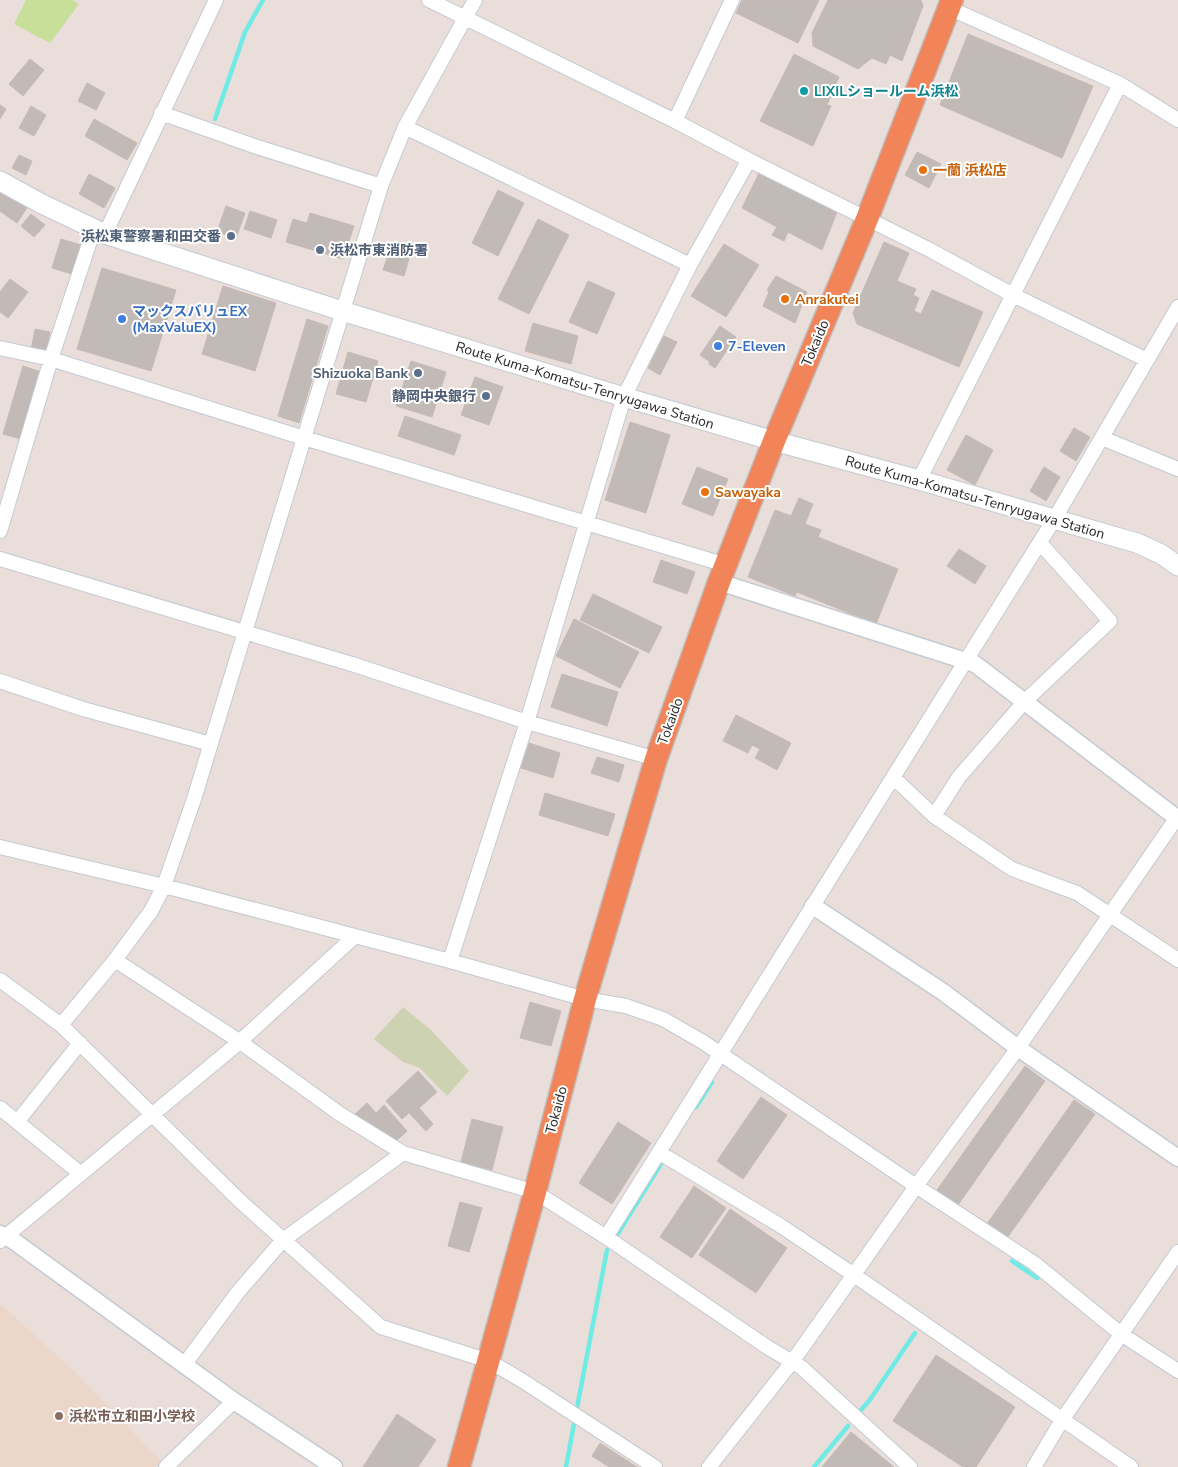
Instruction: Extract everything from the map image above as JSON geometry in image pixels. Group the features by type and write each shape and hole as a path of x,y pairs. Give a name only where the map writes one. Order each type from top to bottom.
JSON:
{"highway":[{"name":"Tokaido","path":"459,1467 535,1192 585,999 656,759 723,573 774,441 866,219 951,4"}],"main road":[{"name":"Route Kuma-Komatsu-Tenryugawa Station","path":"0,181 42,204 100,231 342,311 774,441 1055,518 1137,543 1161,554 1178,566"}],"street":[{"path":"0,532 51,359 100,231 161,113 216,0"},
{"path":"429,0 675,121 930,250 1013,295 1147,360"},
{"path":"61,1025 115,960 151,911 164,886 194,799 381,186 405,126 475,0"},
{"path":"675,121 732,0"},
{"path":"951,4 1120,84 1177,117"},
{"path":"919,480 1120,84"},
{"path":"161,113 254,146 381,186"},
{"path":"405,126 690,266"},
{"path":"450,961 528,722 624,397 690,266 749,160"},
{"path":"606,1237 1055,518 1178,307"},
{"path":"0,348 51,359 587,524 965,660 975,664 1025,701 1178,818 1018,1048 916,1186 792,1362 709,1467"},
{"path":"1102,438 1178,469"},
{"path":"934,816 959,777 1025,701 1110,621 1040,542"},
{"path":"0,559 355,665 528,722 656,759"},
{"path":"0,681 83,709 211,744"},
{"path":"894,778 934,816 1012,869 1076,893 1178,960"},
{"path":"0,847 164,886 450,961 585,999 626,1006 663,1019 703,1042 1034,1263 1121,1334 1178,1371"},
{"path":"813,906 943,992 1018,1048 1178,1158"},
{"path":"2,1237 153,1115 239,1041 354,937"},
{"path":"115,960 239,1041 340,1114 403,1153 535,1192 606,1237 801,1367 910,1467"},
{"path":"0,980 61,1025 240,1201 381,1328 489,1361 523,1381 654,1467"},
{"path":"17,1122 80,1043"},
{"path":"0,1108 81,1174"},
{"path":"184,1365 238,1292 283,1240 403,1153"},
{"path":"660,1153 781,1226 854,1274 1131,1467"},
{"path":"2,1237 12,1239 234,1401 334,1467"},
{"path":"1034,1467 1062,1420 1178,1252"},
{"path":"166,1467 234,1401"}],"shaded area":[{"name":"浜松市立和田小学校","path":"0,1304 74,1371 161,1461 156,1467 0,1467"}],"green space":[{"path":"26,0 72,0 79,4 50,43 14,24"},
{"path":"403,1007 431,1030 469,1071 447,1096 420,1068 403,1062 374,1039"}],"building":[{"path":"742,0 819,0 798,43 736,13"},
{"path":"828,0 921,0 923,6 902,61 890,55 886,64 872,58 858,69 813,46 812,33"},
{"path":"968,34 1093,86 1062,158 940,105"},
{"name":"LIXILショールーム浜松","path":"794,54 839,77 827,105 831,106 813,146 760,121"},
{"path":"30,59 44,70 23,96 9,84"},
{"path":"87,83 105,93 96,110 78,101"},
{"path":"0,105 6,109 0,119"},
{"path":"31,106 46,115 34,136 19,128"},
{"path":"94,119 137,143 127,160 85,136"},
{"name":"一蘭 浜松店","path":"917,152 941,164 929,188 905,175"},
{"path":"19,155 32,161 26,175 12,168"},
{"path":"760,171 837,212 822,250 788,232 784,241 772,235 777,227 742,208"},
{"path":"89,174 115,188 104,208 79,194"},
{"path":"0,190 27,208 17,223 0,211"},
{"path":"498,190 524,203 498,256 472,243"},
{"path":"226,206 245,213 236,238 217,232"},
{"path":"250,211 277,220 271,238 244,229"},
{"path":"310,213 354,226 343,259 286,242 293,219 307,223"},
{"path":"31,214 45,225 34,237 21,226"},
{"path":"538,219 569,235 529,314 498,299"},
{"path":"61,239 81,245 72,274 52,268"},
{"path":"884,242 909,253 897,281 916,289 913,295 919,298 914,311 921,314 932,290 983,312 959,367 857,324 853,313"},
{"path":"724,244 759,265 726,317 691,296"},
{"path":"390,249 410,255 404,276 383,270"},
{"path":"102,268 176,290 151,371 77,349"},
{"name":"Anrakutei","path":"776,276 807,292 795,323 763,306 769,292 767,290"},
{"path":"10,279 28,292 8,318 0,312 0,292"},
{"path":"588,281 615,293 597,334 569,322"},
{"path":"223,286 276,303 255,371 202,354"},
{"path":"307,319 328,326 299,423 278,416"},
{"path":"533,323 578,336 571,364 525,351"},
{"name":"7-Eleven","path":"720,326 736,337 715,368 700,355"},
{"path":"35,329 50,332 46,353 31,350"},
{"path":"664,336 677,342 660,375 648,368"},
{"path":"348,352 378,361 366,402 336,394"},
{"path":"411,361 446,372 432,417 396,406"},
{"path":"23,366 41,372 21,439 3,434"},
{"path":"475,377 503,387 489,425 461,415"},
{"path":"405,416 461,435 454,455 398,436"},
{"path":"630,422 670,435 646,513 605,500"},
{"path":"1074,428 1090,437 1076,461 1060,451"},
{"path":"966,435 993,450 975,485 947,470"},
{"name":"Sawayaka","path":"697,467 728,479 713,516 682,504"},
{"path":"1044,467 1060,477 1046,501 1030,491"},
{"path":"799,498 813,504 805,524 821,530 818,537 898,569 876,624 797,592 795,596 748,577 775,510 791,516"},
{"path":"959,549 986,566 975,584 947,566"},
{"path":"661,560 695,572 687,594 653,582"},
{"path":"593,594 662,627 649,653 580,620"},
{"path":"574,619 639,652 620,688 556,656"},
{"path":"562,674 618,692 607,726 551,707"},
{"path":"736,715 791,743 777,770 755,758 760,749 752,745 748,753 723,741"},
{"path":"529,743 560,753 553,778 521,768"},
{"path":"597,757 624,765 619,782 591,773"},
{"path":"545,793 615,814 608,836 539,815"},
{"path":"530,1002 561,1011 551,1046 520,1038"},
{"path":"1025,1066 1045,1081 958,1205 937,1190"},
{"path":"418,1071 437,1092 419,1108 433,1124 426,1131 409,1113 402,1119 386,1101"},
{"path":"761,1097 787,1115 743,1179 717,1161"},
{"path":"1074,1100 1095,1114 1007,1238 987,1224"},
{"path":"367,1103 376,1113 384,1105 407,1131 394,1143 354,1115"},
{"path":"472,1119 503,1127 492,1170 461,1162"},
{"path":"618,1122 651,1143 612,1204 579,1183"},
{"path":"694,1186 726,1208 692,1258 660,1237"},
{"path":"460,1202 482,1208 469,1252 448,1246"},
{"path":"730,1209 787,1248 756,1293 699,1255"},
{"path":"936,1355 1015,1407 976,1467 963,1467 893,1421"},
{"path":"397,1414 436,1440 418,1467 363,1467"},
{"path":"851,1432 894,1467 822,1467"},
{"path":"600,1443 637,1467 609,1467 592,1456"}],"waterway":[{"path":"215,119 245,32 263,0"},
{"path":"696,1107 712,1082"},
{"path":"617,1235 661,1164"},
{"path":"577,1408 607,1250"},
{"path":"1012,1261 1037,1278"},
{"path":"861,1410 915,1333"},
{"path":"566,1467 574,1424"},
{"path":"814,1467 848,1426"}],"place":[{"name":"LIXILショールーム浜松","path":"804,91"},
{"name":"一蘭 浜松店","path":"923,170"},
{"name":"浜松東警察署和田交番","path":"231,236"},
{"name":"浜松市東消防署","path":"320,250"},
{"name":"Anrakutei","path":"785,299"},
{"name":"マックスバリュEX (MaxValuEX)","path":"122,319"},
{"name":"7-Eleven","path":"718,346"},
{"name":"Shizuoka Bank","path":"418,373"},
{"name":"静岡中央銀行","path":"486,396"},
{"name":"Sawayaka","path":"705,492"},
{"name":"浜松市立和田小学校","path":"59,1416"}]}
